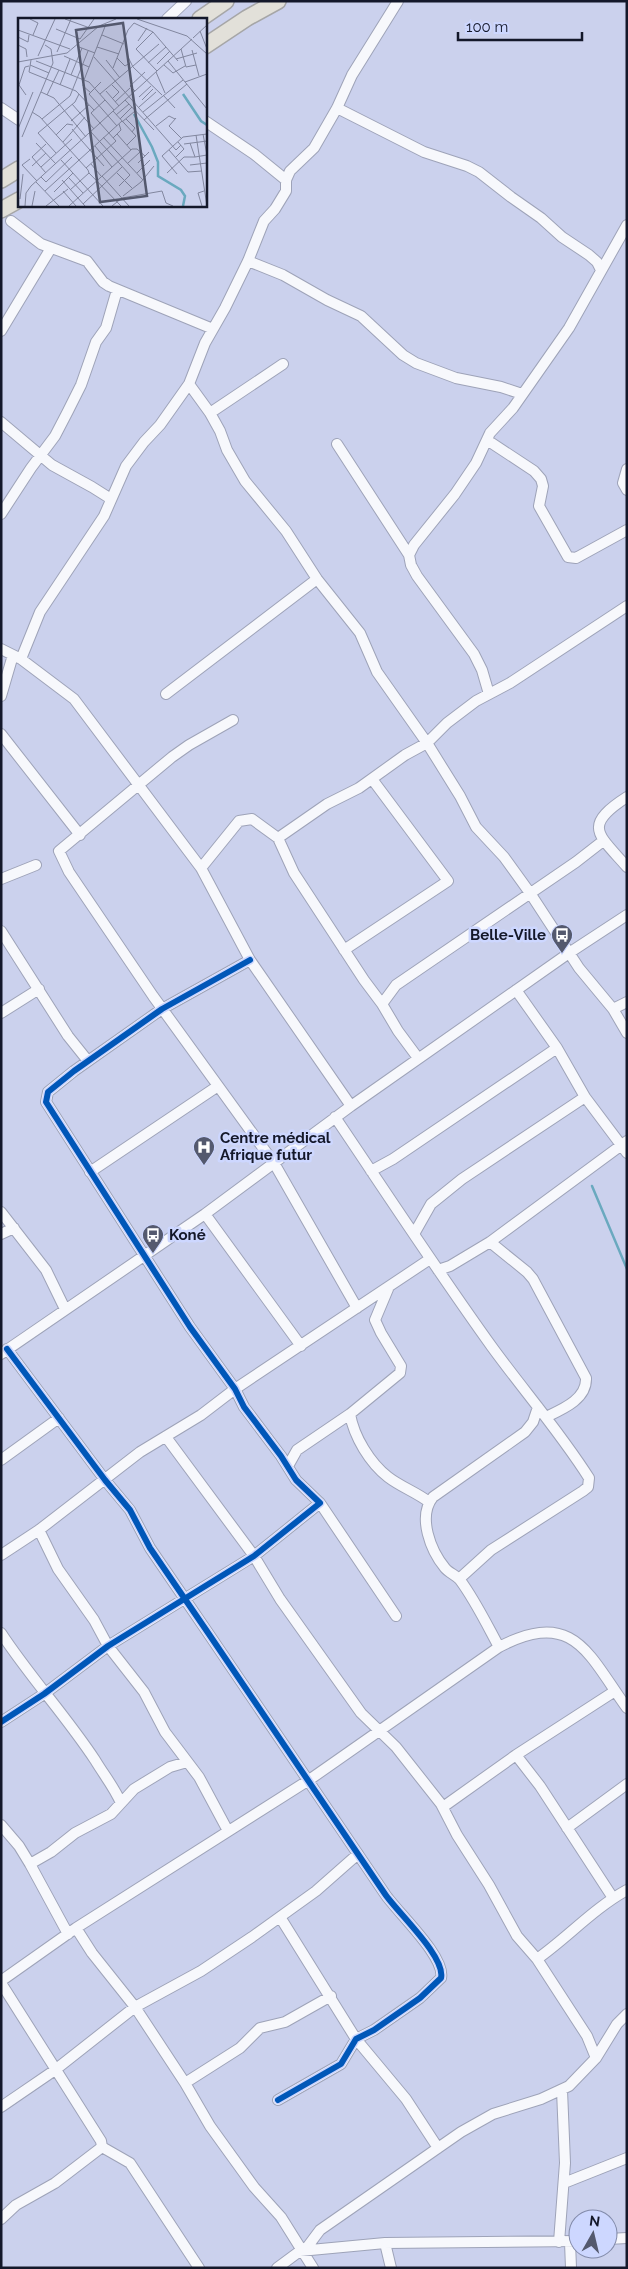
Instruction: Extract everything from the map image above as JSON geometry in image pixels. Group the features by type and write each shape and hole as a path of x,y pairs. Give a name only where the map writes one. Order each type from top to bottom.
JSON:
{"highway":[{"path":"201,18 226,1"},
{"path":"206,45 247,18 278,1"},
{"path":"1,180 18,170"},
{"path":"6,216 18,201"}],"street":[{"path":"167,18 186,1"},
{"path":"1,696 17,657 40,612 104,516 126,466 160,425 188,384 205,343 248,261 264,221 275,209 286,191 286,180 296,163 314,148 337,108 352,75 398,1"},
{"path":"1,108 18,119"},
{"path":"337,108 424,152 467,166 479,172 510,197 541,218 562,237 589,255 597,262 601,270"},
{"path":"206,122 254,154 286,180"},
{"path":"6,216 32,238 51,248 87,261 103,282 117,290 213,329"},
{"path":"409,555 465,480 490,433 513,408 580,312 627,225"},
{"path":"1,332 51,248"},
{"path":"248,261 284,275 327,300 361,316 404,355 416,363 456,378 501,387 522,394"},
{"path":"1,514 54,436 81,385 96,342 106,328 117,290"},
{"path":"210,413 283,364"},
{"path":"188,384 210,413 220,431 227,450 245,481 286,532 317,578 360,633 377,672 428,743 476,827 504,858 530,893 568,953 612,1009 627,1033"},
{"path":"1,422 52,465 111,499"},
{"path":"487,440 534,471 541,479 542,486 539,506 568,557 576,558 627,530"},
{"path":"337,444 409,555 411,565 417,576 474,654 482,670 489,694"},
{"path":"627,469 623,483 627,490"},
{"path":"166,694 317,578"},
{"path":"278,838 327,804 372,779 405,755 428,743 459,713 510,683 627,606"},
{"path":"1,649 17,657 74,699 201,868 250,960 350,1106"},
{"path":"233,720 189,745 59,851 68,872 162,1009 274,1164 357,1308"},
{"path":"1,734 80,835"},
{"path":"344,950 448,881 372,779"},
{"path":"627,797 609,808 602,816 598,825 599,834 603,841 627,867"},
{"path":"201,868 238,821 252,819 278,838 294,873 398,1031 418,1058"},
{"path":"382,1004 396,985 603,841"},
{"path":"1,879 36,866"},
{"path":"278,2100 341,2064 356,2039 374,2030 420,1998 438,1982 442,1973 440,1966 420,1936 388,1898 358,1854 150,1548 130,1510 4,1352 205,1214 418,1058 568,953 627,915"},
{"path":"1,930 68,1036 88,1061"},
{"path":"250,960 162,1009 135,1030 88,1061 48,1092 46,1096 48,1108 190,1327 235,1389 248,1414 288,1466 296,1480 320,1503 396,1616"},
{"path":"1,1013 39,989"},
{"path":"438,1270 450,1266 490,1242 625,1146 585,1097 557,1048 516,990"},
{"path":"612,1009 627,1002"},
{"path":"370,1172 393,1159 557,1048"},
{"path":"90,1172 218,1086"},
{"path":"414,1234 430,1204 462,1179 585,1097"},
{"path":"335,1117 430,1259 589,1478 588,1487 491,1550 459,1579"},
{"path":"1,1212 46,1270 65,1309"},
{"path":"205,1214 300,1346"},
{"path":"1,1234 14,1228"},
{"path":"490,1242 533,1279 586,1378 582,1394 563,1410 546,1417"},
{"path":"1,1555 39,1530 140,1452 208,1411 235,1389 430,1259"},
{"path":"288,1466 297,1450 350,1414 398,1375 401,1370 375,1320 389,1288"},
{"path":"499,1647 459,1579 446,1569 430,1540 426,1516 429,1502 441,1491 524,1432 533,1422 538,1407"},
{"path":"350,1414 355,1433 378,1467 388,1477 429,1502"},
{"path":"1,1460 58,1418"},
{"path":"166,1437 254,1556 280,1599 361,1713 396,1746 443,1807 457,1835 489,1885 517,1936 537,1959 587,2036 596,2058"},
{"path":"1,1722 44,1694 108,1646 254,1556 320,1503"},
{"path":"39,1530 58,1569 94,1620 108,1646 144,1692 164,1732 199,1777 228,1831"},
{"path":"102,2148 102,2141 55,2070 1,1982 72,1931 309,1780 499,1647 516,1638 536,1633 563,1633 585,1648 627,1708"},
{"path":"1,1634 112,1784 121,1802"},
{"path":"443,1807 516,1755 615,1691"},
{"path":"516,1755 540,1786 613,1898"},
{"path":"30,1864 75,1833 104,1820 134,1789 170,1768 187,1762"},
{"path":"567,1828 627,1784"},
{"path":"1,1824 19,1846 72,1931 135,2007 185,2083 210,2126 254,2187 281,2217 313,2268"},
{"path":"1,2107 55,2070 135,2007 201,1971 280,1917 316,1891 358,1854"},
{"path":"537,1959 613,1898 627,1890"},
{"path":"280,1917 331,1996 356,2039 416,2112 438,2148"},
{"path":"185,2083 240,2048 260,2028 285,2022 331,1996"},
{"path":"277,2268 303,2250 320,2230 438,2148 493,2114 541,2099 562,2090 576,2080 596,2058 617,2024 627,2014"},
{"path":"559,2242 564,2183 562,2090"},
{"path":"1,2219 16,2204 55,2184 102,2148"},
{"path":"102,2148 130,2163 199,2268"},
{"path":"564,2183 627,2158"},
{"path":"303,2250 386,2242 568,2242"},
{"path":"386,2242 392,2268"}],"waterway":[{"path":"592,1186 627,1269"}],"cycle path":[{"path":"1,1722 44,1694 108,1646 254,1556 320,1503 296,1480 281,1456 244,1407 235,1389 190,1327 46,1102 48,1092 74,1071 162,1009 250,960"},
{"path":"7,1349 105,1480 130,1510 150,1548 385,1894 429,1947 441,1969 441,1978 420,1998 374,2030 356,2039 341,2064 278,2100"}],"place":[{"name":"Belle-Ville","path":"562,954"},
{"name":"Centre médical Afrique futur","path":"204,1166"},
{"name":"Koné","path":"153,1254"}]}
